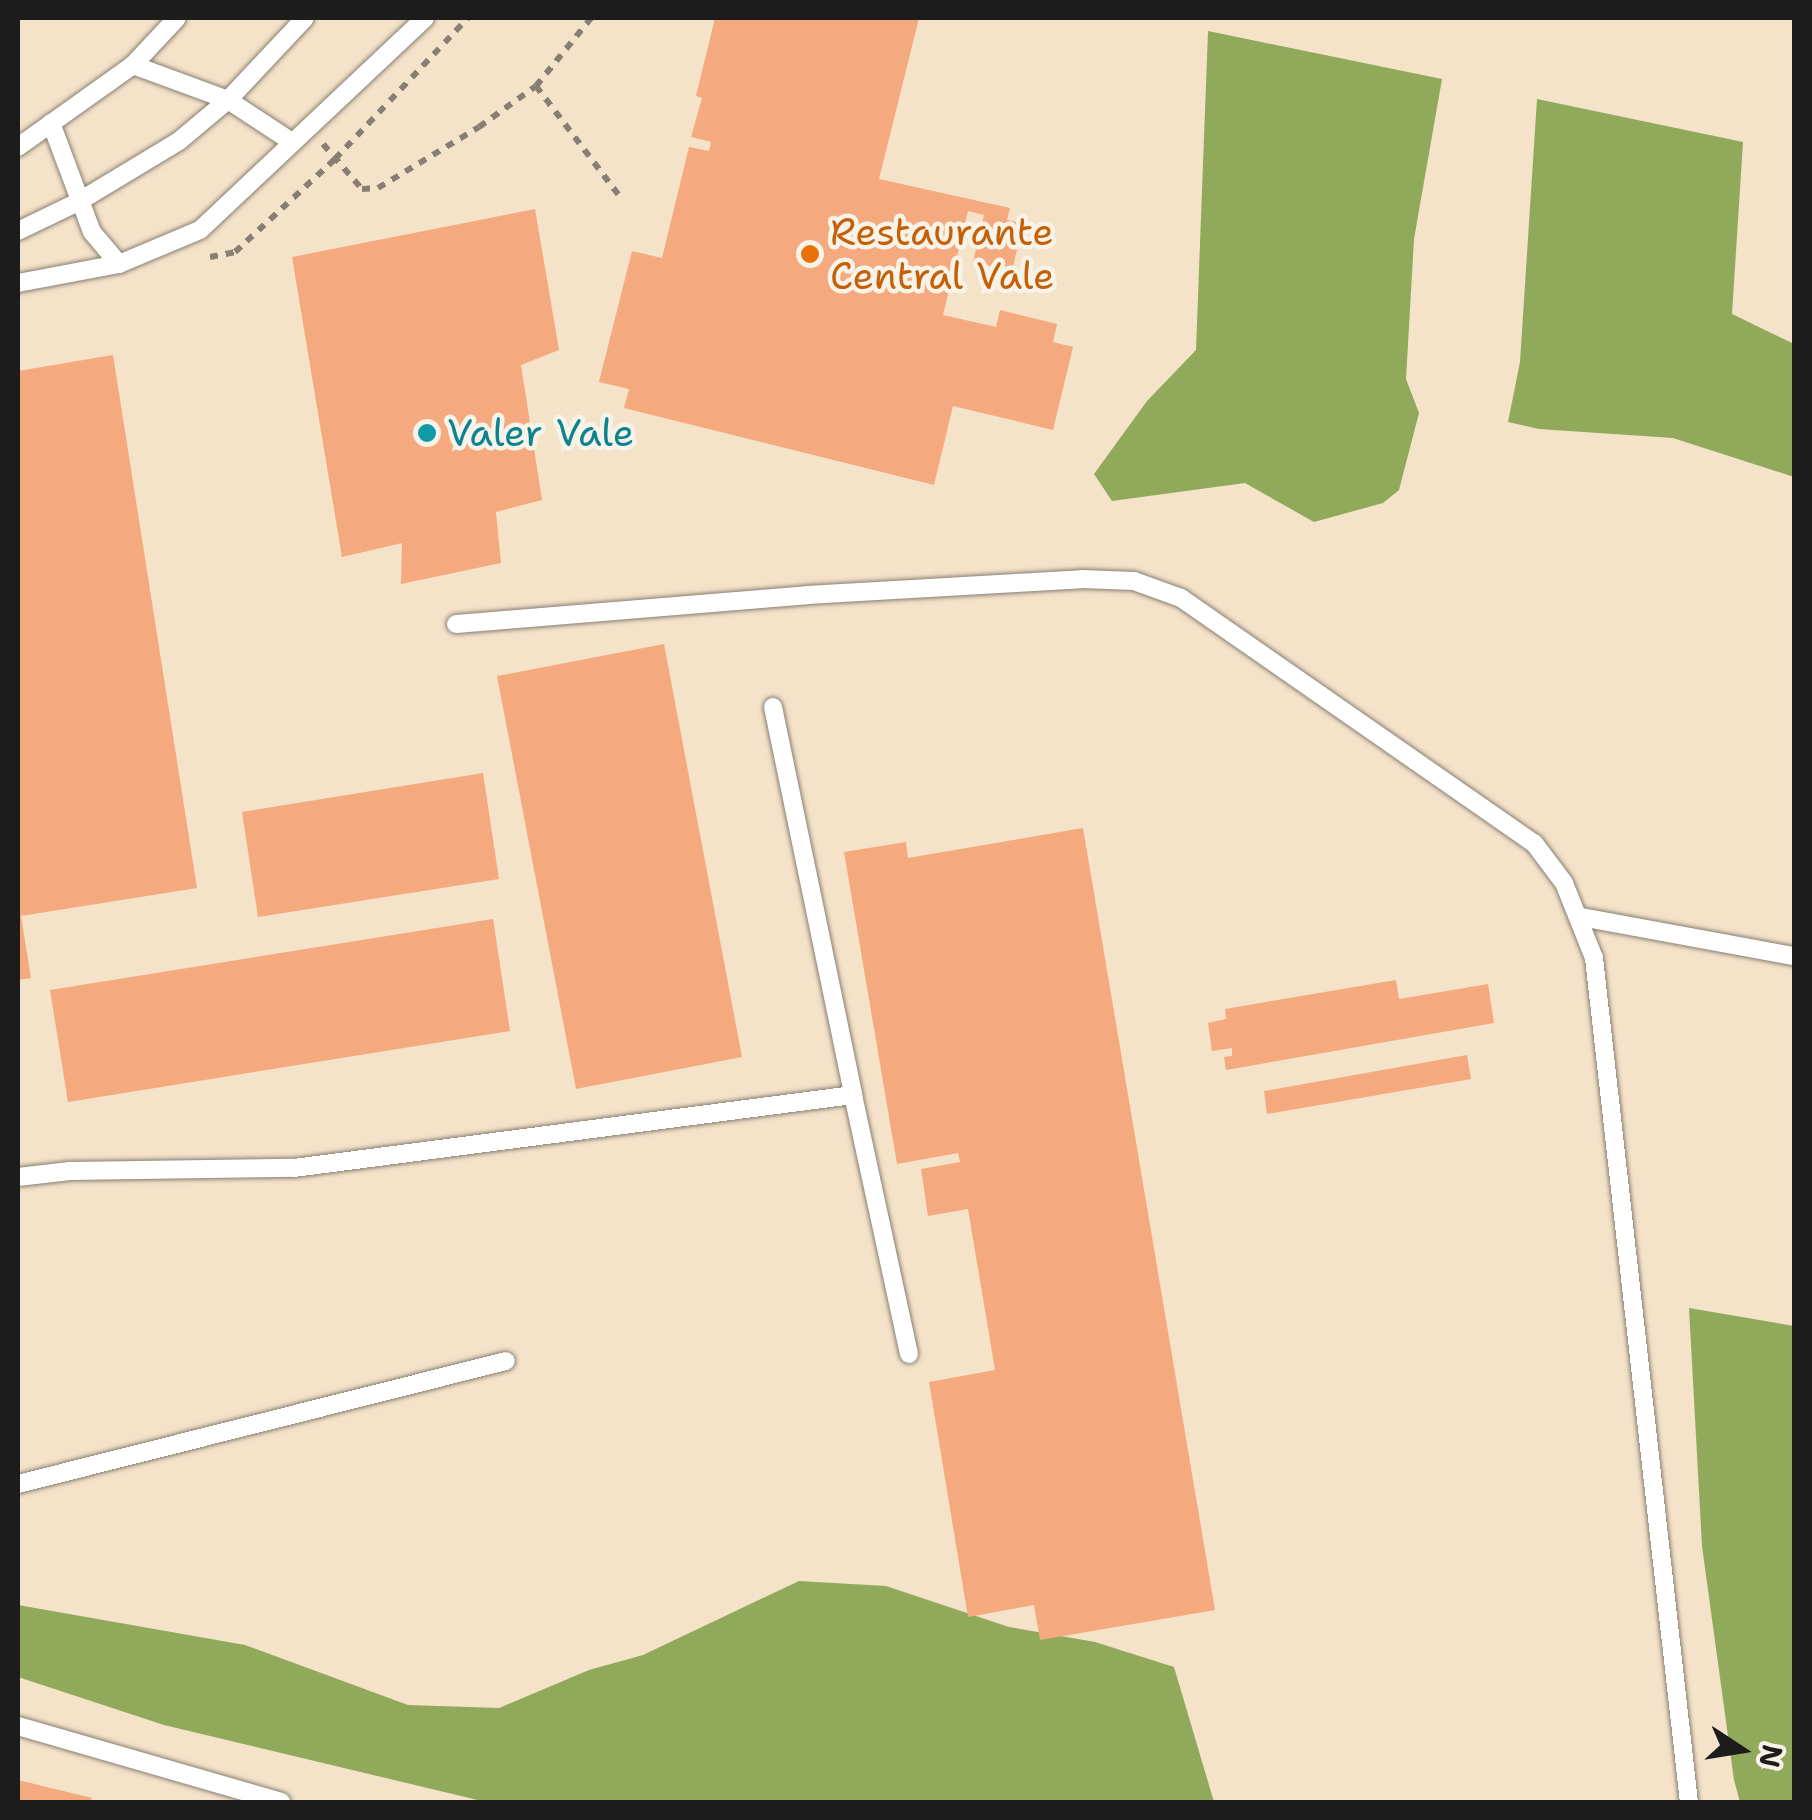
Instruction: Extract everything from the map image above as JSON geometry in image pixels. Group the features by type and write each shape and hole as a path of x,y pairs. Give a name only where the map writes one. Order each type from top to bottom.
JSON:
{"lane":[{"path":"18,146 133,65 177,18"},
{"path":"18,231 78,202 179,141 228,100 305,18"},
{"path":"18,282 119,264 200,230 306,126 426,18"},
{"path":"133,65 228,100 292,142"},
{"path":"52,123 92,232 119,264"},
{"path":"456,624 806,594 1082,579 1134,582 1181,598 1534,843 1564,883 1581,916 1594,958 1689,1802"},
{"path":"773,707 909,1354"},
{"path":"1581,916 1794,956"},
{"path":"18,1177 70,1171 294,1168 853,1096"},
{"path":"18,1484 506,1362"},
{"path":"18,1726 281,1802"}],"path":[{"path":"306,126 362,190 378,188 480,127 536,86 591,18"},
{"path":"536,86 618,194"}],"green space":[{"path":"1208,31 1442,79 1414,239 1406,379 1419,413 1399,490 1383,503 1314,522 1245,483 1112,501 1094,474 1147,401 1196,350"},
{"path":"1537,99 1743,142 1732,314 1794,344 1794,477 1673,438 1539,429 1508,422 1520,362"},
{"path":"1689,1308 1794,1326 1794,1802 1740,1802 1734,1780 1702,1546"},
{"path":"799,1581 886,1586 1009,1627 1095,1642 1174,1667 1214,1802 486,1802 164,1725 18,1677 18,1605 245,1645 408,1705 499,1708 589,1670 643,1655"}],"building":[{"name":"Restaurante Central Vale","path":"715,18 919,18 879,179 1010,208 1007,220 1023,224 1012,271 973,262 984,215 968,211 943,315 996,327 1000,310 1057,324 1053,342 1073,347 1053,430 953,406 934,485 624,408 629,389 599,382 632,251 662,258 689,147 709,151 711,142 691,137 702,98 696,96"},
{"name":"Valer Vale","path":"535,209 559,350 521,365 542,500 496,512 501,563 401,584 402,543 342,557 292,257"},
{"path":"113,355 197,888 21,916 31,978 18,980 18,371"},
{"path":"664,644 742,1057 576,1089 497,676"},
{"path":"483,773 499,879 258,917 242,812"},
{"path":"1083,828 1215,1610 1040,1640 1034,1605 968,1617 929,1382 995,1370 968,1209 928,1216 921,1169 960,1162 958,1153 897,1164 844,852 906,842 908,858"},
{"path":"493,919 510,1031 68,1102 50,990"},
{"path":"1396,980 1399,999 1488,984 1494,1023 1226,1070 1224,1057 1232,1056 1232,1048 1212,1051 1208,1023 1226,1019 1225,1009"},
{"path":"1467,1055 1471,1079 1267,1114 1264,1091"},
{"path":"18,1780 92,1798 91,1802 18,1802"}],"place":[{"name":"Restaurante Central Vale","path":"810,254"},
{"name":"Valer Vale","path":"427,433"}]}
